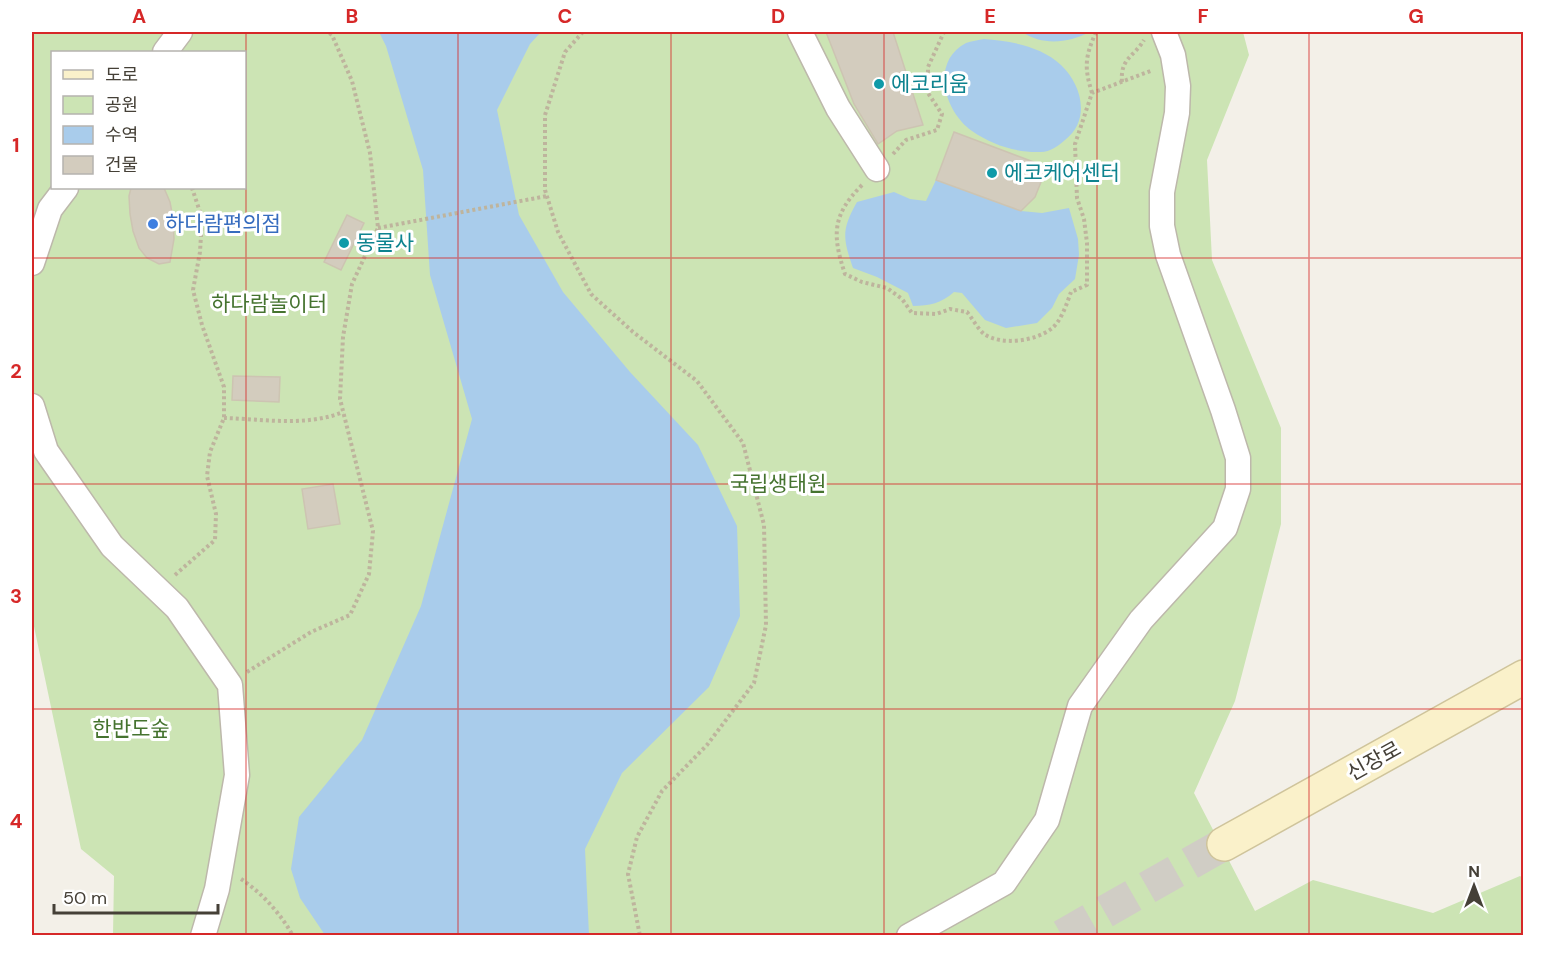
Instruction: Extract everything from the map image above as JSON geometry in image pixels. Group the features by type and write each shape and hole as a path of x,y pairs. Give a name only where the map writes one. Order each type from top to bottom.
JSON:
{"street":[{"path":"166,51 180,32"},
{"path":"800,32 838,108 877,170"},
{"path":"909,936 1004,883 1047,820 1080,706 1141,620 1225,528 1238,489 1238,458 1168,255 1162,226 1162,192 1177,113 1178,87 1174,62 1164,32"},
{"path":"32,263 50,208 65,189"},
{"path":"32,406 46,450 112,546 177,608 230,685 237,776 217,889 203,936"},
{"name":"신장로","path":"1224,844 1524,677"}],"path":[{"path":"230,685 263,660 311,632 350,615 369,574 373,531 340,399 342,337 352,284 378,228 370,153 352,81 332,35 328,32"},
{"path":"583,32 565,52 545,115 545,190 558,232 591,294 633,332 697,381 743,442 764,525 766,625 754,683 707,745 662,791 637,837 628,874 640,936"},
{"path":"944,32 928,67 928,93 942,114 937,130 906,140 844,204 837,226 837,249 845,274 862,282 887,288 902,299 912,313 936,314 950,309 967,312 984,334 1004,341 1027,339 1052,328 1066,306 1071,292 1088,285 1088,243 1084,219 1077,198 1074,144 1092,93 1085,70 1089,47 1096,32"},
{"path":"1122,82 1121,70 1127,58 1144,42 1144,32"},
{"path":"1092,93 1174,62"},
{"path":"158,590 214,540 216,514 207,476 210,452 224,418 224,387 202,325 193,290 200,252 202,218 192,189"},
{"path":"378,228 547,196"},
{"path":"224,418 305,421 331,417 343,412"},
{"path":"221,865 251,886 283,918 293,936"}],"green space":[{"name":"국립생태원","path":"32,32 1243,32 1249,55 1207,160 1212,260 1281,428 1281,524 1235,701 1194,793 1255,911 1313,880 1433,913 1520,876 1523,878 1523,935 113,935 114,876 81,849 32,617"}],"water":[{"path":"379,32 541,32 530,44 497,110 519,215 563,292 630,372 698,445 737,526 740,616 709,687 622,773 585,849 589,935 325,935 300,898 291,869 299,817 362,740 421,606 472,419 430,275 423,170 386,46"},
{"path":"1022,32 1090,32 1064,41 1047,41"},
{"path":"984,39 1015,43 1035,49 1053,59 1068,73 1078,92 1081,113 1073,132 1057,146 1041,152 1005,147 972,131 954,111 945,87 948,62 955,51 966,43"},
{"name":"에코케어센터","path":"936,180 1021,211 1042,213 1069,208 1078,239 1079,255 1075,279 1059,294 1052,308 1037,323 1006,328 985,320 962,293 954,292 935,303 913,306 908,293 853,268 845,235 848,220 857,202 894,192 910,199 926,201"}],"building":[{"name":"에코리움","path":"826,32 893,32 923,125 897,131 878,144 854,104"},
{"name":"에코케어센터","path":"954,132 1047,167 1035,197 1021,211 936,180"},
{"name":"하다람편의점","path":"131,189 164,189 173,218 174,239 170,262 159,264 147,258 139,248 133,231 129,196"},
{"name":"동물사","path":"347,215 364,223 341,270 324,262"},
{"path":"233,376 280,377 279,402 232,400"},
{"path":"333,484 340,524 308,529 302,489"}],"tunnel":[{"path":"1062,936 1224,844"}],"place":[{"name":"에코리움","path":"879,84"},
{"name":"에코케어센터","path":"992,173"},
{"name":"하다람편의점","path":"153,224"},
{"name":"동물사","path":"344,243"}],"park label":[{"name":"하다람놀이터","path":"269,304"},
{"name":"한반도숲","path":"131,729"}]}
